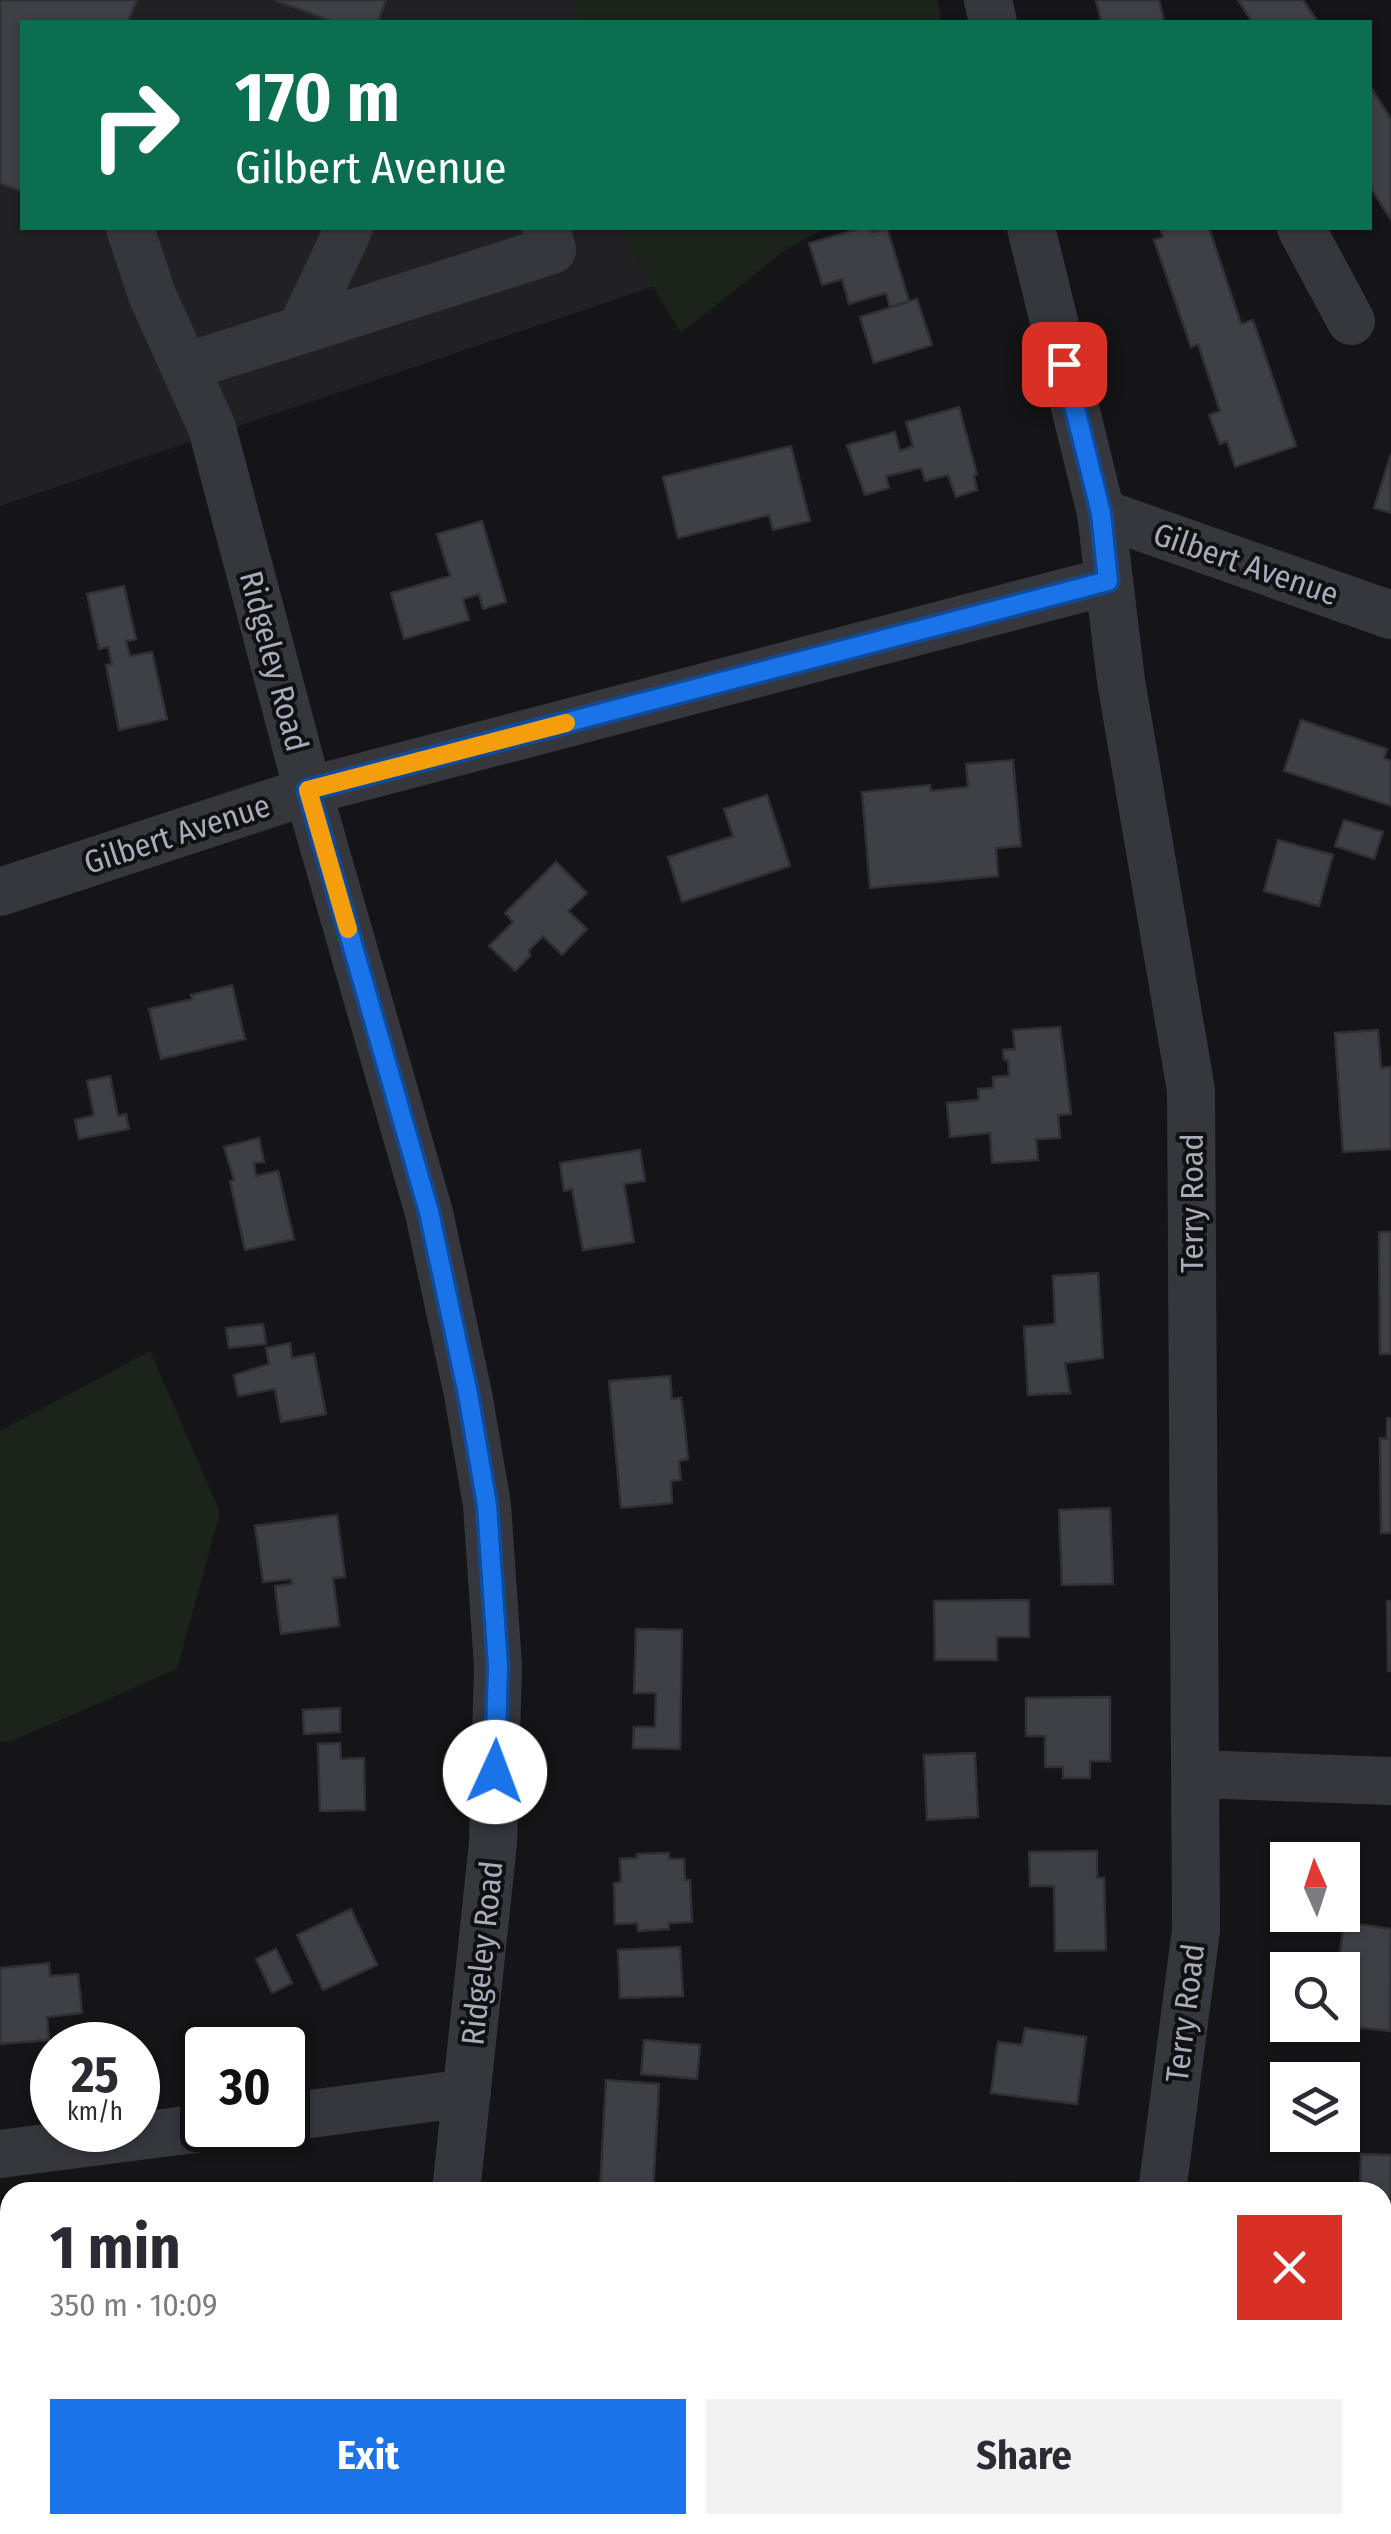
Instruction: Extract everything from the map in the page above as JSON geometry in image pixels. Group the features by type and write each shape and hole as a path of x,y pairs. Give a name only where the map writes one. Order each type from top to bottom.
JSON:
{"street":[{"name":"Ridgeley Road","path":"131,230 152,295 212,428 308,790 429,1212 487,1505 498,1666 493,1843 457,2182"},
{"path":"301,330 348,230"},
{"path":"185,367 552,250 547,230"},
{"name":"Terry Road","path":"1031,230 1101,513 1121,681 1191,1090 1196,1930 1163,2182"},
{"path":"1301,230 1350,321"},
{"name":"Gilbert Avenue","path":"1101,513 1391,615"},
{"name":"Gilbert Avenue","path":"0,892 308,790 1108,581"},
{"path":"1197,1774 1391,1781"},
{"path":"310,2113 468,2093"},
{"path":"0,2154 180,2131"}],"shaded area":[{"path":"0,0 622,0 627,20 20,20 20,230 666,230 676,279 0,506"},
{"path":"574,0 938,0 941,20 578,20"},
{"path":"622,230 821,230 784,251 681,333 624,239"},
{"path":"150,1351 220,1512 177,1669 10,1742 0,1742 0,1431"}],"building":[{"path":"0,0 137,0 129,20 20,20 20,191 0,183"},
{"path":"274,0 386,0 379,20 328,20"},
{"path":"1096,0 1159,0 1164,20 1101,20"},
{"path":"1238,0 1303,0 1317,20 1251,20"},
{"path":"1372,89 1391,119 1391,220 1372,190"},
{"path":"855,230 888,230 909,301 890,307 886,293 849,304 842,279 822,285 809,243"},
{"path":"1161,230 1210,230 1241,324 1253,320 1296,446 1235,467 1227,441 1220,444 1209,415 1220,411 1198,344 1191,347 1154,240 1163,237"},
{"path":"917,299 932,345 874,363 860,317"},
{"path":"959,407 977,474 977,490 956,497 948,475 925,481 921,468 886,476 889,488 865,495 847,445 895,432 900,451 913,446 906,422"},
{"path":"791,446 810,521 773,530 769,515 678,538 663,477"},
{"path":"1391,454 1391,513 1374,508"},
{"path":"482,521 506,602 483,609 479,594 463,599 469,620 404,639 391,593 450,576 437,534"},
{"path":"124,586 136,639 126,641 130,656 152,652 167,719 119,730 106,665 112,664 108,647 99,649 87,594"},
{"path":"1301,720 1387,749 1384,758 1391,761 1391,806 1284,771"},
{"path":"1013,760 1021,846 996,848 998,876 870,888 862,792 930,785 931,791 968,787 966,764"},
{"path":"767,795 790,866 682,902 668,857 733,836 724,809"},
{"path":"1344,820 1383,832 1374,859 1335,846"},
{"path":"1278,840 1333,855 1319,906 1264,891"},
{"path":"556,862 587,893 568,911 587,929 562,955 543,936 515,971 489,946 513,922 505,913"},
{"path":"232,985 245,1039 161,1059 149,1009"},
{"path":"1060,1027 1071,1114 1058,1115 1060,1138 1036,1139 1038,1160 992,1163 990,1133 950,1137 947,1103 979,1100 978,1089 993,1088 993,1077 1009,1076 1003,1050 1015,1049 1013,1030"},
{"path":"1378,1030 1381,1068 1391,1067 1391,1149 1343,1152 1335,1033"},
{"path":"110,1076 118,1116 126,1114 129,1129 79,1139 75,1120 94,1115 87,1081"},
{"path":"259,1138 264,1162 254,1163 256,1176 278,1171 294,1239 245,1250 230,1181 234,1180 224,1147"},
{"path":"640,1150 645,1181 624,1184 634,1242 583,1250 572,1189 564,1191 560,1163"},
{"path":"1379,1232 1391,1232 1391,1354 1380,1354"},
{"path":"1098,1273 1103,1358 1065,1363 1070,1393 1028,1395 1024,1327 1055,1324 1053,1276"},
{"path":"263,1324 266,1344 229,1348 226,1328"},
{"path":"290,1343 292,1358 314,1354 326,1414 281,1422 275,1389 238,1396 234,1375 269,1364 266,1348"},
{"path":"670,1376 672,1399 681,1398 685,1428 688,1459 679,1461 681,1480 671,1481 672,1503 621,1508 609,1381"},
{"path":"1387,1418 1391,1418 1391,1533 1381,1533 1380,1438 1387,1439"},
{"path":"1110,1508 1113,1584 1062,1585 1059,1510"},
{"path":"337,1515 345,1577 333,1578 339,1626 281,1634 275,1586 292,1584 291,1579 263,1582 255,1526"},
{"path":"1029,1600 1029,1637 997,1637 997,1660 935,1660 934,1601"},
{"path":"1387,1601 1391,1601 1391,1671 1388,1671"},
{"path":"636,1629 682,1630 680,1749 633,1748 634,1727 655,1727 656,1693 634,1693"},
{"path":"1110,1697 1110,1761 1090,1761 1090,1778 1063,1778 1063,1767 1045,1767 1045,1736 1026,1736 1026,1698"},
{"path":"340,1708 340,1732 304,1734 303,1710"},
{"path":"340,1743 341,1759 364,1758 365,1810 320,1811 318,1744"},
{"path":"975,1753 978,1817 927,1820 924,1755"},
{"path":"1097,1851 1097,1878 1104,1878 1106,1950 1055,1951 1054,1886 1030,1886 1029,1852"},
{"path":"669,1853 669,1859 684,1859 685,1880 690,1880 692,1922 669,1923 669,1929 638,1931 637,1923 615,1924 614,1883 621,1882 620,1859"},
{"path":"351,1909 377,1965 323,1990 297,1935"},
{"path":"1360,1924 1391,1929 1390,2031 1360,2027 1360,1952 1340,1952 1343,1932 1360,1932"},
{"path":"680,1947 683,1996 620,1998 618,1950"},
{"path":"276,1949 292,1983 272,1993 256,1959"},
{"path":"49,1963 50,1976 78,1974 82,2013 30,2022 30,2042 0,2044 0,1968"},
{"path":"1025,2028 1086,2037 1077,2104 991,2093 998,2042 1022,2045"},
{"path":"644,2040 700,2045 697,2079 641,2074"},
{"path":"606,2080 659,2084 654,2182 600,2182"},
{"path":"1361,2154 1391,2155 1391,2182 1360,2182"}],"slow traffic":[{"path":"348,929 308,790 566,723"}],"route":[{"path":"495,1772 498,1666 487,1505 468,1394 429,1212 308,790 1108,581 1101,513 1064,364"}]}
